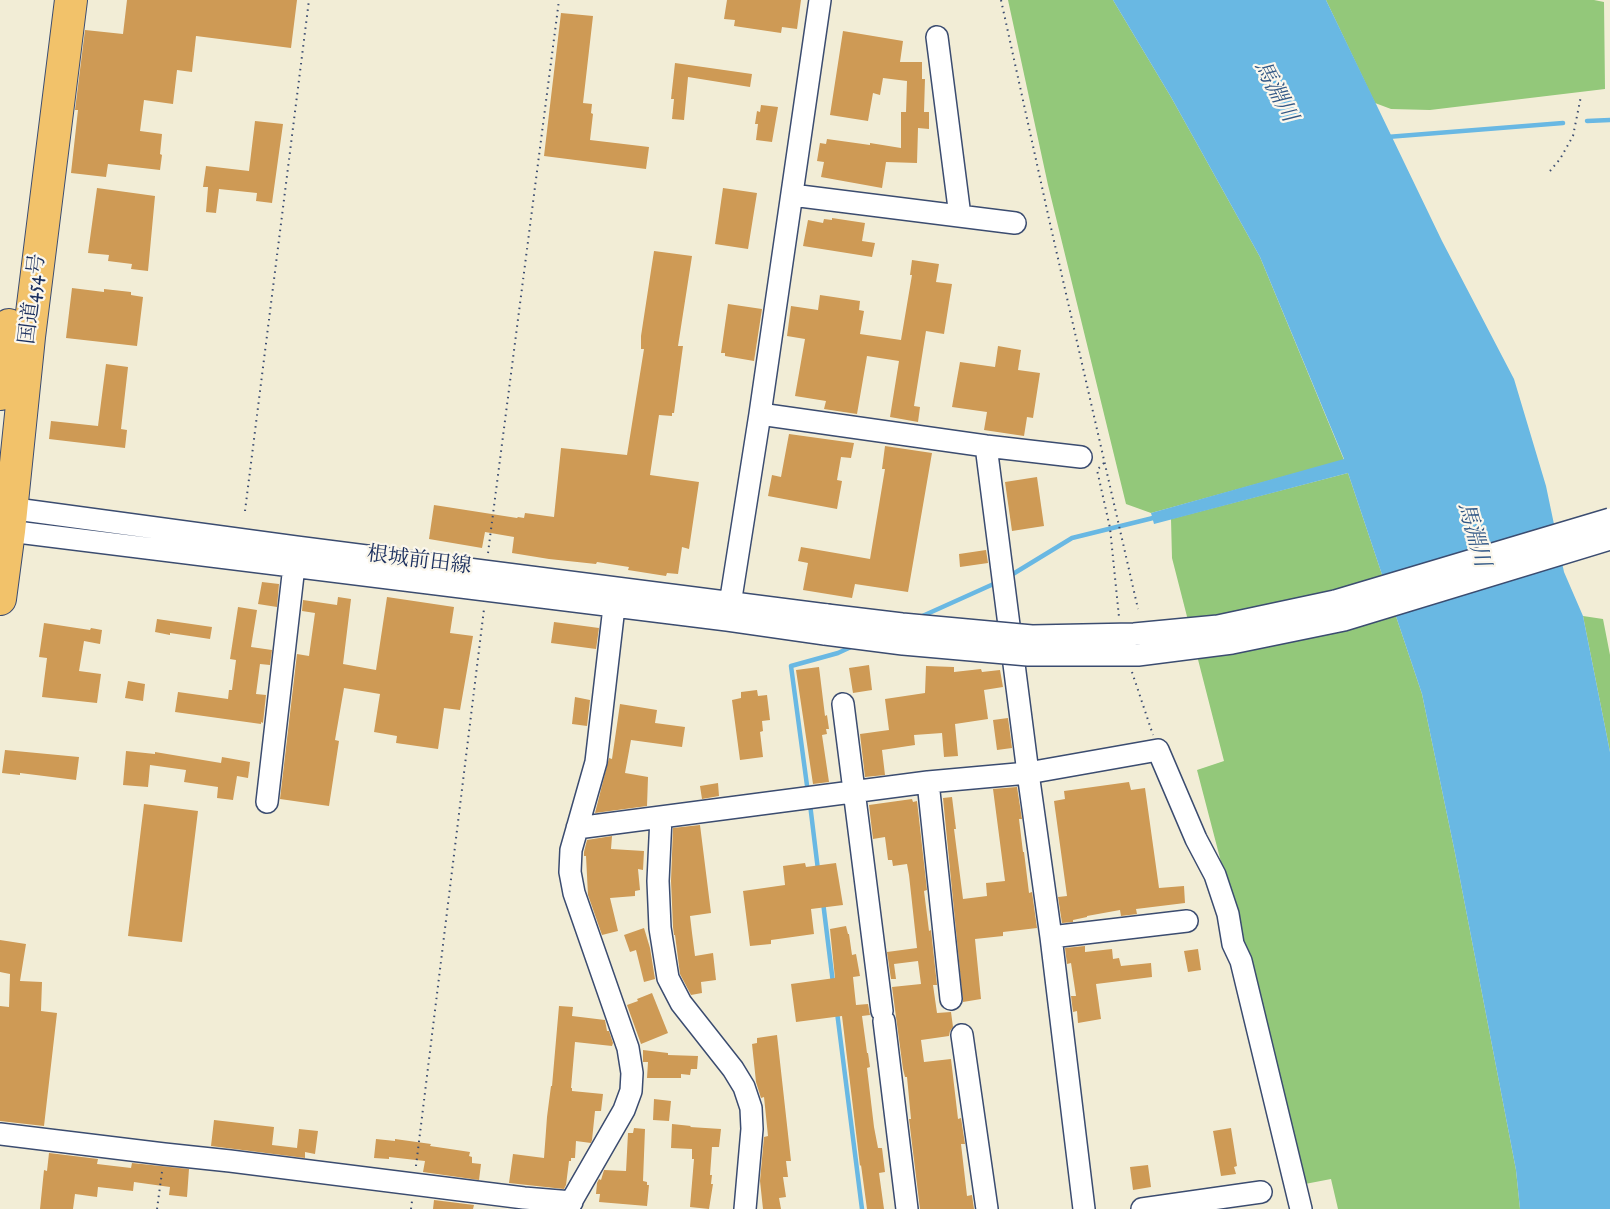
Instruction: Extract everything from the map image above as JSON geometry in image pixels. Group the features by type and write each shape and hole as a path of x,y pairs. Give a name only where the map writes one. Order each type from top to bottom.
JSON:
{"highway":[{"name":"国道454号","path":"0,394 51,0"},
{"name":"国道454号","path":"0,599 5,519 71,0"}],"street":[{"path":"729,612 820,0"},
{"path":"937,36 960,216"},
{"path":"792,195 1015,223"},
{"path":"760,414 1082,458"},
{"path":"986,446 1051,937 1084,1209"},
{"name":"根城前田線","path":"5,519 294,566 486,581 826,625"},
{"name":"根城前田線","path":"5,519 296,547 486,581 614,607 729,612"},
{"path":"826,625 902,624 1032,636 1134,634 1218,626 1335,601 1610,519"},
{"path":"826,625 903,644 1028,655 1138,655 1232,643 1344,620 1610,539"},
{"path":"267,802 294,566"},
{"path":"0,1134 414,1184 493,1202 570,1205 624,1110 631,1091 632,1073 628,1048 574,893 570,872 577,828 596,762 614,607"},
{"path":"843,704 907,1209"},
{"path":"577,828 928,782 1028,773 1158,750 1196,839 1215,875 1228,914 1233,944 1241,961 1300,1209"},
{"path":"928,782 951,999"},
{"path":"661,817 658,881 660,928 668,978 681,1003 733,1069 744,1087 751,1108 752,1128 745,1209"},
{"path":"1051,937 1187,921"},
{"path":"962,1035 987,1209"},
{"path":"1142,1209 1262,1192"}],"path":[{"path":"245,512 309,0"},
{"path":"414,1184 486,581 559,0"},
{"path":"1001,0 1138,609"},
{"path":"1550,171 1573,136 1581,96"},
{"path":"1104,463 1096,470 1110,528 1119,619"},
{"path":"1131,668 1158,750"},
{"path":"157,1209 164,1154"}],"green space":[{"path":"1008,0 1113,0 1171,97 1260,257 1344,460 1151,513 1126,504 1048,185"},
{"path":"1326,0 1594,0 1604,2 1605,89 1430,110 1391,109 1375,103"},
{"path":"1348,473 1422,694 1516,1170 1520,1209 1338,1209 1331,1179 1305,1184 1197,770 1224,761 1172,558 1171,519"},
{"path":"1583,616 1603,619 1610,655 1610,752"}],"water":[{"name":"馬淵川","path":"1113,0 1326,0 1442,241 1514,379 1546,486 1564,572 1583,616 1610,752 1610,1209 1520,1209 1516,1170 1422,694 1348,473 1154,524 1151,513 1344,459 1260,257 1171,97"}],"building":[{"path":"127,0 297,0 291,48 196,36 192,72 177,70 173,104 144,100 140,131 162,134 160,170 108,164 106,177 71,173 78,110 75,110 85,30 123,34"},
{"path":"727,0 801,0 797,29 782,27 781,33 734,26 735,20 724,19"},
{"path":"561,13 593,16 583,103 592,104 590,140 649,147 646,169 544,156"},
{"path":"843,31 903,41 900,62 922,62 922,79 925,79 924,112 929,112 929,129 918,128 917,163 886,162 882,188 821,177 824,162 817,161 820,143 826,144 827,139 901,148 901,112 906,112 907,81 883,78 880,95 873,93 868,121 830,115"},
{"path":"675,63 752,74 750,87 688,77 684,120 672,119 674,99 671,99"},
{"path":"761,105 778,107 772,142 756,140 758,124 755,124 757,111 760,112"},
{"path":"255,121 283,124 272,203 256,201 257,193 219,189 216,213 206,212 208,187 203,187 206,166 249,171"},
{"path":"97,188 155,196 148,271 131,269 132,264 108,261 109,255 88,253"},
{"path":"723,188 757,193 748,249 715,244"},
{"path":"832,218 865,223 862,241 875,243 872,257 803,246 808,220 823,223 824,219 832,220"},
{"path":"654,251 692,256 678,346 683,346 674,413 672,416 659,415 650,475 699,482 689,549 682,547 678,574 667,573 666,576 597,562 596,564 512,553 514,537 485,532 482,548 429,539 434,505 517,518 524,518 525,513 554,517 561,448 627,455 644,349 641,349 641,336"},
{"path":"912,260 939,264 936,282 952,284 944,334 926,331 914,406 920,407 918,422 890,417 899,361 867,356 857,414 824,409 826,401 795,396 805,339 787,336 791,306 818,310 820,295 860,301 859,310 864,311 860,334 901,340 912,275 910,275"},
{"path":"72,288 104,292 104,289 131,292 131,295 143,297 137,346 66,338"},
{"path":"728,304 762,309 754,361 725,356 725,353 721,353"},
{"path":"998,346 1021,350 1018,370 1040,373 1033,418 1027,417 1024,436 984,430 987,412 952,407 960,362 995,367"},
{"path":"106,364 128,367 121,429 127,430 125,448 49,439 51,421 98,426"},
{"path":"789,434 854,443 851,458 841,457 837,480 842,481 837,509 768,496 772,475 781,477"},
{"path":"885,446 932,453 908,592 855,584 852,598 803,590 808,563 798,561 801,547 870,559 885,469 882,469"},
{"path":"1037,477 1044,526 1012,531 1005,482"},
{"path":"986,550 988,563 960,567 959,554"},
{"path":"262,582 279,584 277,607 258,604"},
{"path":"338,597 351,599 343,664 376,670 387,597 454,607 450,633 473,636 460,710 444,708 438,749 396,743 397,736 374,732 380,694 344,688 335,740 339,741 329,806 280,799 297,654 309,656 315,613 302,611 303,600 337,605"},
{"path":"238,607 257,610 251,647 272,650 270,665 260,664 256,694 266,695 263,723 175,712 178,692 228,699 229,690 232,690 236,660 230,659"},
{"path":"157,619 212,627 210,639 155,632"},
{"path":"554,622 599,628 596,649 551,643"},
{"path":"44,623 102,630 100,644 84,641 79,671 101,674 97,703 42,697 47,658 39,657"},
{"path":"869,665 872,690 853,693 849,668"},
{"path":"926,666 954,667 954,672 981,669 982,672 1000,670 1003,687 984,690 988,719 955,724 958,756 944,757 942,733 914,735 915,745 882,750 885,775 865,777 860,734 889,730 885,699 925,693"},
{"path":"819,667 825,716 827,715 829,729 826,729 827,734 822,735 829,782 813,784 796,670"},
{"path":"128,681 145,684 143,701 125,698"},
{"path":"757,690 758,696 767,695 770,720 762,721 763,731 760,732 763,757 740,760 732,700 741,698 741,692"},
{"path":"575,697 590,700 587,726 572,724"},
{"path":"620,704 657,710 655,723 685,727 682,747 631,740 625,773 648,777 647,806 595,813 609,758 612,759"},
{"path":"1008,718 1012,748 997,750 993,720"},
{"path":"5,750 79,757 76,780 2,773"},
{"path":"126,751 155,754 155,752 221,763 222,757 250,762 248,778 237,776 233,800 217,798 218,787 184,782 186,770 150,765 148,787 123,785"},
{"path":"1129,782 1131,790 1145,788 1159,888 1184,886 1185,903 1136,909 1137,914 1121,916 1120,910 1062,923 1058,897 1067,896 1054,801 1065,799 1064,791"},
{"path":"718,783 719,796 702,799 700,786"},
{"path":"1017,787 1022,819 1019,819 1023,852 1037,928 1003,932 1003,936 975,939 981,999 963,1002 943,798 952,797 963,899 987,896 986,883 1005,881 993,789"},
{"path":"912,799 913,802 917,801 927,890 924,891 937,985 933,985 937,1013 951,1012 953,1027 949,1036 921,1040 924,1062 951,1059 958,1119 961,1118 965,1144 961,1144 967,1196 972,1195 974,1209 920,1209 909,1119 911,1119 907,1077 903,1069 892,987 921,984 918,961 894,964 896,979 891,979 887,952 917,948 909,875 907,864 893,866 892,860 888,860 885,837 873,839 869,805"},
{"path":"144,804 198,811 182,942 128,936"},
{"path":"700,825 711,913 690,916 695,956 713,953 716,980 701,982 702,993 691,995 680,974 673,927 671,881 673,828"},
{"path":"612,836 611,849 644,851 643,870 638,869 640,890 635,891 635,896 610,898 618,931 602,935 588,895 584,852 587,840"},
{"path":"805,863 806,867 836,863 843,905 811,909 814,934 771,940 771,944 750,946 743,891 785,885 783,866"},
{"path":"846,926 852,955 856,954 860,976 853,977 856,1005 868,1004 870,1015 862,1016 870,1067 867,1068 874,1127 878,1148 882,1148 885,1172 879,1173 884,1209 867,1209 842,1016 796,1022 791,984 835,978 830,929"},
{"path":"644,928 655,979 644,982 636,950 630,952 624,935"},
{"path":"0,940 26,944 20,981 42,982 41,1011 57,1013 44,1126 0,1121 0,1006 9,1007 10,974 0,972"},
{"path":"1085,946 1085,952 1112,949 1113,959 1119,958 1121,966 1151,963 1152,977 1096,984 1101,1019 1078,1023 1077,1011 1073,1012 1071,996 1076,996 1071,963 1067,964 1065,948"},
{"path":"1198,949 1201,970 1188,972 1184,951"},
{"path":"652,993 668,1033 641,1044 627,1005"},
{"path":"559,1006 573,1007 572,1016 605,1020 612,1046 575,1042 571,1088 572,1091 603,1094 601,1111 595,1111 591,1143 576,1141 575,1158 569,1161 564,1189 509,1183 513,1154 544,1158"},
{"path":"777,1035 791,1161 786,1161 788,1177 783,1177 786,1197 779,1198 781,1209 763,1209 760,1181 764,1137 768,1136 764,1097 761,1098 756,1082 752,1044 757,1043 757,1038"},
{"path":"643,1050 668,1053 668,1055 698,1056 697,1069 691,1069 690,1075 681,1074 681,1078 647,1078 648,1062 643,1062"},
{"path":"654,1099 671,1101 669,1121 653,1120"},
{"path":"214,1120 274,1127 272,1145 297,1148 299,1129 318,1131 315,1154 305,1152 305,1158 211,1146"},
{"path":"672,1124 721,1129 719,1147 712,1147 710,1175 712,1175 711,1184 713,1184 709,1209 690,1207 694,1159 692,1159 692,1149 671,1148"},
{"path":"634,1128 645,1129 643,1181 649,1185 647,1206 599,1202 600,1194 596,1194 597,1183 599,1179 601,1180 604,1170 626,1171 628,1133 633,1133"},
{"path":"1231,1128 1237,1166 1234,1167 1236,1174 1221,1176 1213,1131"},
{"path":"376,1139 395,1141 395,1139 470,1152 472,1163 481,1164 479,1180 423,1172 425,1161 389,1157 389,1159 374,1158"},
{"path":"49,1153 98,1159 97,1164 131,1168 132,1163 189,1169 187,1197 169,1195 170,1187 134,1182 133,1191 98,1187 97,1197 75,1194 73,1209 40,1209 44,1170 47,1171"},
{"path":"1148,1165 1151,1187 1133,1190 1130,1167"},
{"path":"434,1200 474,1205 473,1209 433,1209"}],"waterway":[{"path":"1587,121 1610,120"},
{"path":"1387,137 1563,123"},
{"path":"1008,577 1072,538 1153,518"},
{"path":"918,618 998,582"},
{"path":"808,793 791,666 838,653 853,646"},
{"path":"810,804 818,870"},
{"path":"823,902 833,983"},
{"path":"837,1012 862,1209"}]}
